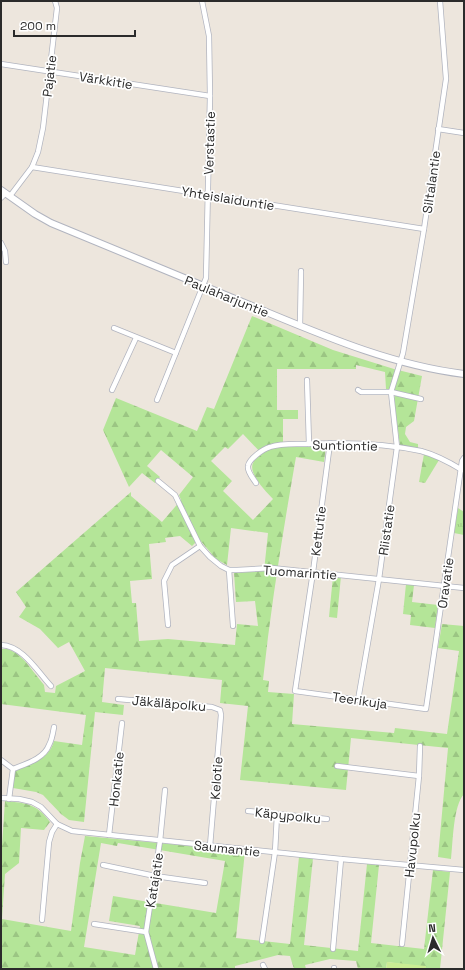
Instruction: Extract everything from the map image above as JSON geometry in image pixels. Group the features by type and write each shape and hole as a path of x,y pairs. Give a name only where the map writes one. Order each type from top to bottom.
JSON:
{"main road":[{"name":"Paulaharjuntie","path":"4,194 35,214 51,222 343,343 400,361 444,372 464,374"}],"street":[{"name":"Pajatie","path":"4,194 32,167 38,152 43,128 50,71 57,8 55,1"},
{"name":"Verstastie","path":"157,400 206,278 210,96 209,36 202,1"},
{"name":"Siltalantie","path":"400,361 403,353 424,229 446,79 440,1"},
{"name":"Värkkitie","path":"1,64 210,96"},
{"path":"438,129 464,133"},
{"name":"Yhteislaiduntie","path":"32,167 424,229"},
{"path":"1,243 6,262"},
{"path":"300,326 301,272"},
{"path":"114,328 176,354"},
{"path":"112,390 136,338"},
{"name":"Riistatie","path":"358,700 379,579 397,447 391,392 400,361"},
{"path":"307,380 309,444"},
{"path":"358,390 361,392 391,392 421,399"},
{"name":"Suntiontie","path":"256,483 248,470 248,465 251,460 268,447 280,445 330,443 367,444 397,447 422,451 438,456 463,470"},
{"name":"Kettutie","path":"295,691 330,443"},
{"name":"Oravatie","path":"426,709 464,458"},
{"path":"158,481 175,495 200,546 210,557 221,566 229,570 233,626"},
{"path":"168,625 164,581 172,565 200,546"},
{"name":"Tuomarintie","path":"229,570 272,568 464,588"},
{"path":"1,645 8,645 23,654 51,686"},
{"name":"Teerikuja","path":"295,691 426,709"},
{"name":"Jäkäläpolku","path":"118,699 212,707 220,710"},
{"name":"Kelotie","path":"210,846 221,715 220,710"},
{"name":"Honkatie","path":"109,835 122,724"},
{"path":"13,769 43,754 49,746 54,727"},
{"name":"Havupolku","path":"402,944 419,776 420,746"},
{"path":"1,760 13,769"},
{"path":"337,766 419,776"},
{"path":"9,798 13,769"},
{"name":"Katajatie","path":"156,969 146,932 160,841 165,790"},
{"name":"Saumantie","path":"1,798 32,802 41,807 57,824 72,831 410,866 464,870"},
{"name":"Käpypolku","path":"248,811 327,819"},
{"path":"262,941 275,852 277,814"},
{"path":"42,920 49,842 52,832 57,824"},
{"path":"332,949 341,859"},
{"path":"103,865 155,876 205,883"},
{"path":"94,924 146,932"}],"green space":[{"path":"252,316 333,350 422,376 414,421 406,427 405,434 410,442 418,444 418,449 400,446 394,400 395,392 386,389 385,372 356,365 356,369 277,369 277,410 298,410 298,419 283,419 283,447 326,446 324,462 296,457 286,513 263,680 269,681 268,692 294,694 292,724 394,733 395,728 447,734 459,651 438,648 442,624 464,626 464,794 460,800 456,815 451,859 438,857 448,748 351,738 346,790 240,780 248,706 220,703 222,680 105,668 102,702 124,705 123,715 95,712 84,822 69,820 61,814 43,795 36,792 13,788 15,770 33,763 43,757 48,753 54,741 82,745 86,715 1,704 1,649 8,649 16,653 25,661 44,685 45,692 55,693 56,686 85,671 69,642 58,648 40,629 19,617 26,607 16,592 131,492 131,496 162,522 181,500 179,495 193,477 161,450 147,466 160,477 155,483 142,473 129,487 103,430 116,398 197,431 207,407 214,409","holes":["243,434 262,454 253,463 253,472 258,482 273,499 253,520 223,491 232,481 211,461 225,447 228,449","231,528 268,533 264,571 234,573 236,602 255,601 258,626 237,624 235,645 168,639 139,641 136,603 132,603 130,581 152,579 149,544 166,542 165,538 180,536 192,546 199,539 216,559 227,565"]},
{"path":"424,454 439,460 425,483 419,482"},
{"path":"458,508 464,512 464,535 454,533"},
{"path":"333,576 341,576 337,618 329,617"},
{"path":"406,584 414,585 412,602 438,605 435,628 410,625 411,615 403,614"},
{"path":"5,801 25,804 41,811 50,822 44,830 21,828 19,863 5,874 2,919 71,931 85,836 245,851 236,938 290,944 299,857 313,858 304,945 358,951 367,864 379,865 371,943 424,949 433,870 450,872 440,969 426,969 426,967 387,962 386,969 358,969 356,961 330,959 305,965 306,969 294,969 290,956 278,955 235,966 235,969 1,969 1,860","holes":["101,843 117,846 118,843 225,861 216,913 113,896 109,921 140,926 135,955 84,947"]},
{"path":"387,962 426,966 426,969 386,969"}]}
